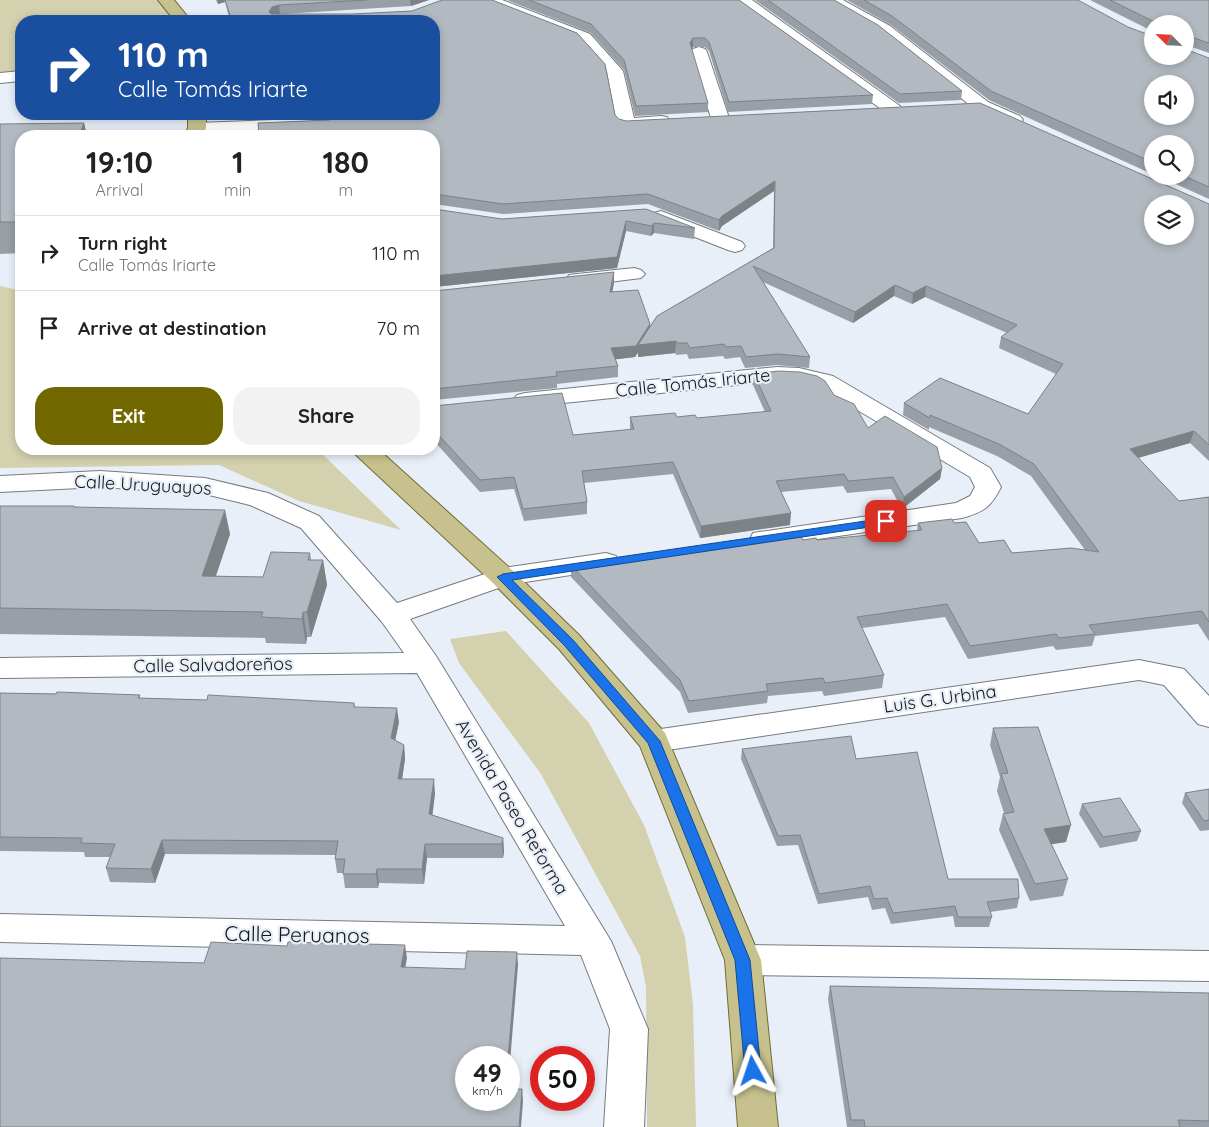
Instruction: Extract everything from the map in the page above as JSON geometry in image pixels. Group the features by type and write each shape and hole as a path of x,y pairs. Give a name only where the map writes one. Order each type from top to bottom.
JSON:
{"main road":[{"path":"166,0 177,15"},
{"path":"371,455 503,577 569,642 654,741 743,960 758,1127"}],"street":[{"path":"488,0 584,37 615,71 626,124 682,120"},
{"path":"738,0 746,3 894,110"},
{"path":"832,0 884,29 982,106 1028,126"},
{"path":"699,52 720,118"},
{"path":"0,78 15,77"},
{"path":"953,107 982,106"},
{"path":"865,111 914,109"},
{"path":"701,119 739,117"},
{"path":"196,126 330,123 340,120"},
{"path":"639,213 648,212 735,246"},
{"path":"558,282 634,274"},
{"name":"Calle Tomás Iriarte","path":"502,402 777,374 799,375 825,381 980,473 988,487 981,502 962,510 738,543"},
{"name":"Calle Uruguayos","path":"0,484 100,479 205,486 259,499 310,522"},
{"name":"Avenida Paseo Reforma","path":"310,522 392,616 426,663 593,941 629,1029 624,1127"},
{"path":"392,616 503,577 630,559"},
{"name":"Calle Salvadoreños","path":"0,668 426,663"},
{"name":"Luis G. Urbina","path":"654,741 1139,670 1173,676 1209,716"},
{"name":"Calle Peruanos","path":"0,928 593,941"},
{"path":"743,960 1209,966"}],"shaded area":[{"path":"0,0 166,0 178,15 15,15 15,77 0,78"},
{"path":"0,286 15,290 15,455 323,455 401,530 299,501 219,465 0,468"},
{"path":"506,631 589,723 644,825 685,937 693,1005 696,1127 647,1127 646,987 640,956 541,774 459,663 450,639"}],"building":[{"path":"225,0 367,0 279,5 272,7 269,12 271,14 352,14 412,11 442,0 492,0 577,33 605,64 615,115 619,119 626,121 980,103 1144,175 1144,185 1166,185 1189,195 1144,195 1144,245 1194,245 1194,197 1209,204 1209,445 1194,431 1130,449 1179,501 1209,497 1209,622 1202,611 1089,625 1095,634 1059,638 1056,634 970,646 947,604 857,617 884,675 825,683 823,678 766,684 768,691 689,701 680,680 571,565 710,547 709,545 799,532 803,540 816,538 817,540 922,530 918,523 952,519 954,523 966,522 979,543 1004,540 1012,553 1071,548 1099,552 1034,464 999,444 930,415 930,418 904,403 940,378 1028,414 1063,364 1001,337 1017,325 926,286 913,293 895,285 855,312 753,266 810,357 778,354 746,357 741,346 726,347 724,344 690,348 687,343 677,343 676,341 638,345 657,316 774,248 775,181 722,216 719,220 648,194 503,204 440,195 440,130 259,130 258,123 329,120 440,120 440,15 230,15"},
{"path":"529,0 739,0 873,95 729,102 709,42 705,38 693,38 690,43 708,103 636,106 624,60 591,24"},
{"path":"768,0 834,0 878,25 962,91 900,94"},
{"path":"864,0 1078,0 1128,27 1144,33 1144,65 1194,65 1194,52 1209,58 1209,187 1194,180 1194,135 1144,135 1144,158 991,91 892,16"},
{"path":"1110,0 1209,0 1209,43 1194,38 1194,15 1144,15 1144,17"},
{"path":"84,123 81,130 15,130 15,222 0,222 0,124"},
{"path":"646,209 695,228 654,223 652,226 626,221 617,257 440,275 440,210 502,219"},
{"path":"614,272 610,292 638,290 650,324 636,346 611,348 618,366 556,372 557,376 440,388 440,290"},
{"path":"778,371 800,372 817,376 825,381 834,395 854,404 868,428 885,416 937,447 942,468 904,497 893,477 848,481 844,474 776,481 791,513 701,526 673,462 582,471 587,502 523,509 514,477 480,480 440,437 440,405 562,393 573,435 634,429 630,417 675,413 677,417 695,415 697,418 771,411 754,374"},
{"path":"0,506 225,510 202,576 263,577 271,552 310,553 308,560 323,560 307,612 303,612 302,619 261,617 263,612 0,608"},
{"path":"57,692 140,695 138,698 207,700 208,695 354,703 354,707 397,708 391,738 404,745 398,779 434,779 429,814 503,838 502,844 425,844 422,869 377,869 376,874 343,874 345,859 335,859 338,841 162,840 151,869 106,868 115,844 81,843 82,838 0,837 0,693 56,694"},
{"path":"1038,727 1071,825 1044,829 1068,879 1035,884 1003,814 1014,812 1001,774 1008,773 993,728"},
{"path":"851,736 856,759 917,752 948,879 1018,879 1019,898 987,902 992,917 958,917 955,906 893,913 887,898 874,899 870,886 819,894 800,835 778,836 742,749"},
{"path":"1209,789 1209,820 1204,821 1185,793"},
{"path":"1120,798 1141,831 1103,837 1082,804"},
{"path":"211,942 287,946 288,942 405,945 401,967 465,969 467,951 517,952 509,1046 455,1046 455,1111 520,1111 520,1089 522,1089 519,1127 0,1127 0,958 204,963"},
{"path":"830,986 1209,993 1209,1121 1178,1120 1180,1127 865,1127 864,1120 851,1120"}],"route":[{"path":"753,1071 743,960 654,741 569,642 503,577 886,521"}]}
